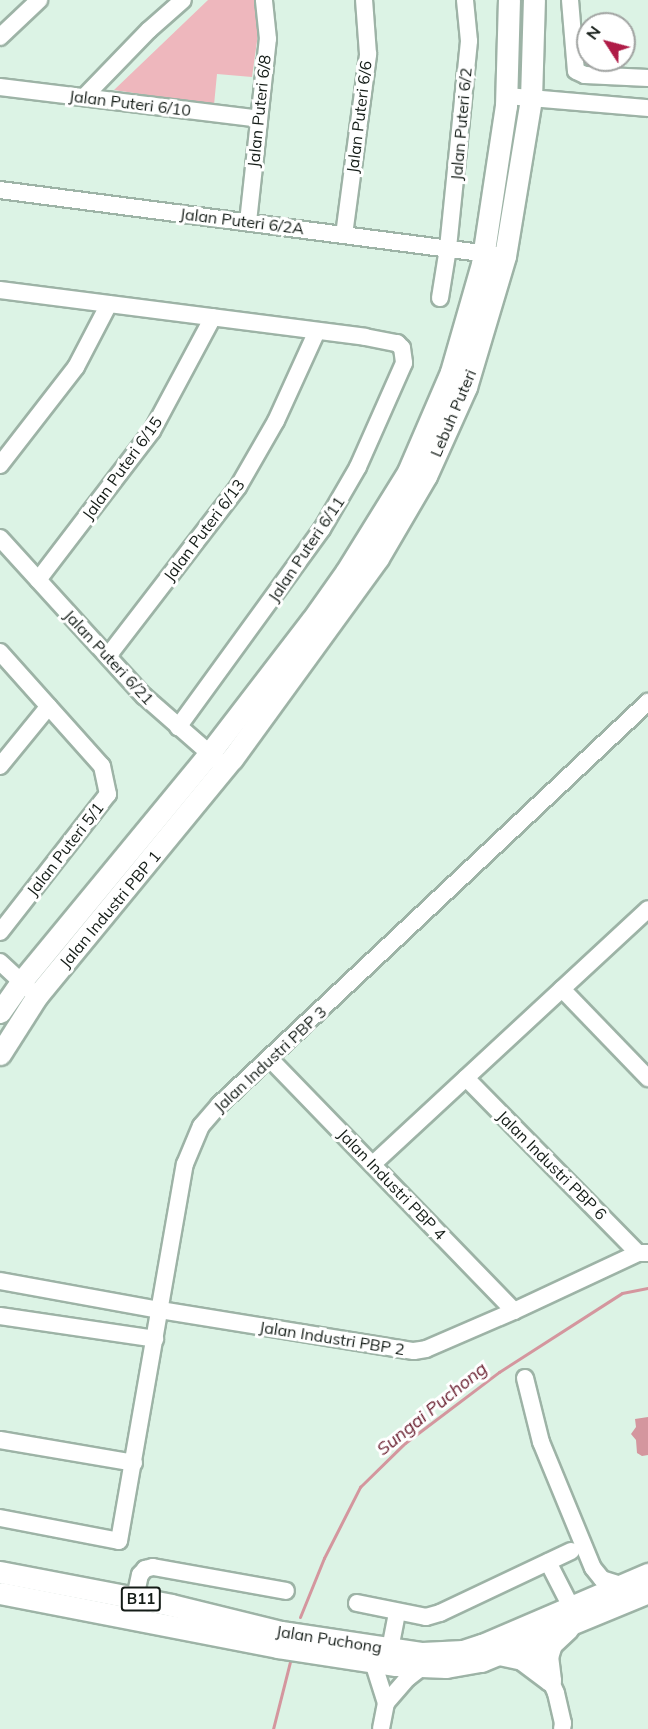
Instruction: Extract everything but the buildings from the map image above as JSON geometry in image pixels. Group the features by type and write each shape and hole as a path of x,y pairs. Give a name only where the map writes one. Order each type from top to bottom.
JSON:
{"main road":[{"name":"Lebuh Puteri","path":"194,741 346,572 408,472 426,437 451,372 484,253 507,96 509,0"},
{"name":"Lebuh Puteri","path":"225,768 378,558 426,476 466,387 505,256 531,99 534,0"},
{"name":"Jalan Industri PBP 1","path":"0,1012 194,741"},
{"name":"Jalan Industri PBP 1","path":"0,1054 37,996 225,768"},
{"name":"Jalan Puchong","path":"0,1572 135,1598 279,1640"},
{"name":"Jalan Puchong","path":"0,1593 279,1640 390,1648 422,1653 464,1651 528,1632 621,1585 648,1574"},
{"name":"Jalan Puchong","path":"578,1608 648,1592"},
{"path":"550,1680 547,1656 551,1644 578,1608"},
{"name":"Jalan Puchong","path":"315,1644 373,1662 422,1667 467,1664 499,1654 528,1632"},
{"path":"499,1654 512,1654 522,1659 550,1680"}],"street":[{"path":"0,38 39,0"},
{"path":"85,96 183,0"},
{"name":"Jalan Puteri 6/8","path":"248,222 268,39 264,0"},
{"name":"Jalan Puteri 6/6","path":"344,235 368,54 364,0"},
{"name":"Jalan Puteri 6/2","path":"440,298 448,248 469,40 465,0"},
{"path":"570,0 573,63 576,71 585,75 648,78"},
{"name":"Jalan Puteri 6/10","path":"0,87 259,119"},
{"path":"507,96 648,108"},
{"name":"Jalan Puteri 6/2A","path":"0,190 505,256"},
{"path":"0,290 317,331"},
{"path":"0,465 76,368 109,304"},
{"name":"Jalan Puteri 6/15","path":"38,580 152,431 213,317"},
{"name":"Jalan Puteri 6/11","path":"194,741 358,467 404,363 405,356 397,343 317,331"},
{"name":"Jalan Puteri 6/13","path":"108,656 238,487 276,421 317,331"},
{"name":"Jalan Puteri 6/21","path":"0,538 144,696 225,768"},
{"path":"0,652 49,706 0,766"},
{"name":"Jalan Industri PBP 3","path":"0,1518 119,1541 135,1463 188,1152 207,1118 647,705"},
{"name":"Jalan Puteri 5/1","path":"0,932 108,794 102,766 49,706"},
{"path":"373,1164 648,909"},
{"path":"0,962 37,996"},
{"path":"562,989 648,1078"},
{"name":"Jalan Industri PBP 4","path":"270,1059 514,1311"},
{"name":"Jalan Industri PBP 6","path":"466,1078 643,1253"},
{"name":"Jalan Industri PBP 2","path":"0,1281 160,1310 414,1351 426,1349 643,1253"},
{"path":"0,1316 155,1339"},
{"path":"525,1378 541,1442 593,1568 602,1579 621,1585"},
{"path":"0,1440 135,1463"},
{"path":"357,1603 397,1613 426,1617 440,1613 571,1551"},
{"path":"548,1562 578,1608 590,1586 593,1568"},
{"path":"135,1598 140,1575 145,1569 153,1567 286,1591"},
{"path":"390,1648 397,1613"},
{"path":"528,1632 556,1693 563,1723 562,1729"},
{"path":"373,1662 386,1703 381,1729"},
{"path":"386,1703 422,1667"}],"shaded area":[{"path":"208,0 255,0 258,34 252,77 217,74 214,105 114,90"},
{"path":"648,1417 648,1455 642,1456 637,1453 636,1440 631,1434 636,1427 635,1419"}],"waterway":[{"name":"Sungai Puchong","path":"300,1617 324,1558 360,1487 405,1443 499,1372 622,1293 648,1288"},
{"name":"Sungai Puchong","path":"273,1729 291,1658"}]}
